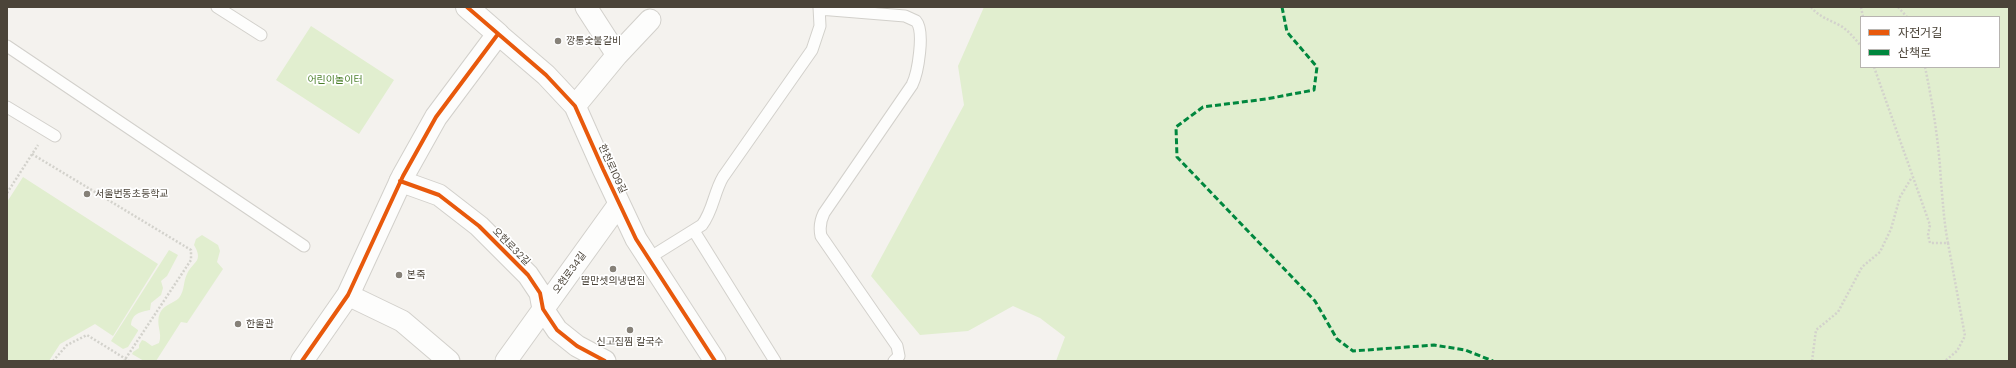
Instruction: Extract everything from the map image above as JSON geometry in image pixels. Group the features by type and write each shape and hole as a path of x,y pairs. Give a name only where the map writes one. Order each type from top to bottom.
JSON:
{"street":[{"name":"한천로109길","path":"467,7 546,75 575,106 636,239 715,361"},
{"path":"586,7 618,55"},
{"path":"575,106 650,20"},
{"path":"302,361 348,295 400,182 436,117 498,34"},
{"name":"오현로32길","path":"400,182 439,195 479,226 528,275 540,293 543,309 557,330 577,346 605,361"},
{"name":"오현로34길","path":"506,361 620,204"},
{"path":"348,295 402,321 448,361"}],"lane":[{"path":"217,7 261,35"},
{"path":"649,258 702,225 710,213 718,186 723,177 812,50 820,26 819,8 905,16 916,21 921,30 917,72 912,85 824,213 820,220 819,229 821,236 897,346 899,356 894,361"},
{"path":"7,46 304,246"},
{"path":"7,107 51,133"},
{"path":"694,231 775,361"}],"path":[{"path":"1811,7 1824,18 1841,26 1852,35 1860,45"},
{"path":"1898,7 1906,16"},
{"path":"1874,68 1930,225 1928,235 1930,243 1948,243"},
{"path":"1925,68 1932,99 1942,182 1942,211 1965,336 1957,351 1945,361"},
{"path":"7,193 32,154 51,133"},
{"path":"32,154 191,250 191,260 125,360"},
{"path":"1812,361 1816,330 1838,312 1862,267 1880,252 1891,229 1900,198 1912,176"},
{"path":"53,361 67,345 87,335 125,360 129,361"}],"green space":[{"path":"984,7 2009,7 2009,361 1056,361 1065,337 1040,318 1013,306 968,331 920,335 871,276 964,105 958,66"},
{"name":"어린이놀이터","path":"311,26 394,80 359,134 276,80"},
{"path":"23,177 158,264 113,336 95,324 60,344 49,361 7,361 7,202"},
{"path":"202,235 218,245 220,251 217,262 223,269 187,323 181,322 156,361 144,361 132,354 139,348 142,340 152,346 159,343 160,336 158,321 160,313 166,306 177,300 181,295 187,274 198,258 194,245 196,239"},
{"path":"169,250 178,255 167,276 161,281 163,288 161,295 151,303 150,310 138,314 133,318 131,325 138,331 128,347 123,349 111,341"}],"marked path":[{"path":"1282,7 1287,32 1317,67 1314,90 1266,99 1203,107 1176,127 1177,157 1315,301 1337,339 1353,351 1434,345 1465,350 1493,361"}],"cycle path":[{"path":"467,7 546,75 575,106 636,239 715,361"},
{"path":"302,361 348,295 403,176 436,117 498,34"},
{"path":"400,181 439,195 479,226 528,275 540,293 543,309 557,330 577,346 605,361"}],"place":[{"name":"깡통숯불갈비","path":"558,41"},
{"name":"서울번동초등학교","path":"87,194"},
{"name":"딸만셋의냉면집","path":"613,269"},
{"name":"본죽","path":"399,275"},
{"name":"한울관","path":"238,324"},
{"name":"신고집찜 칼국수","path":"630,330"}]}
